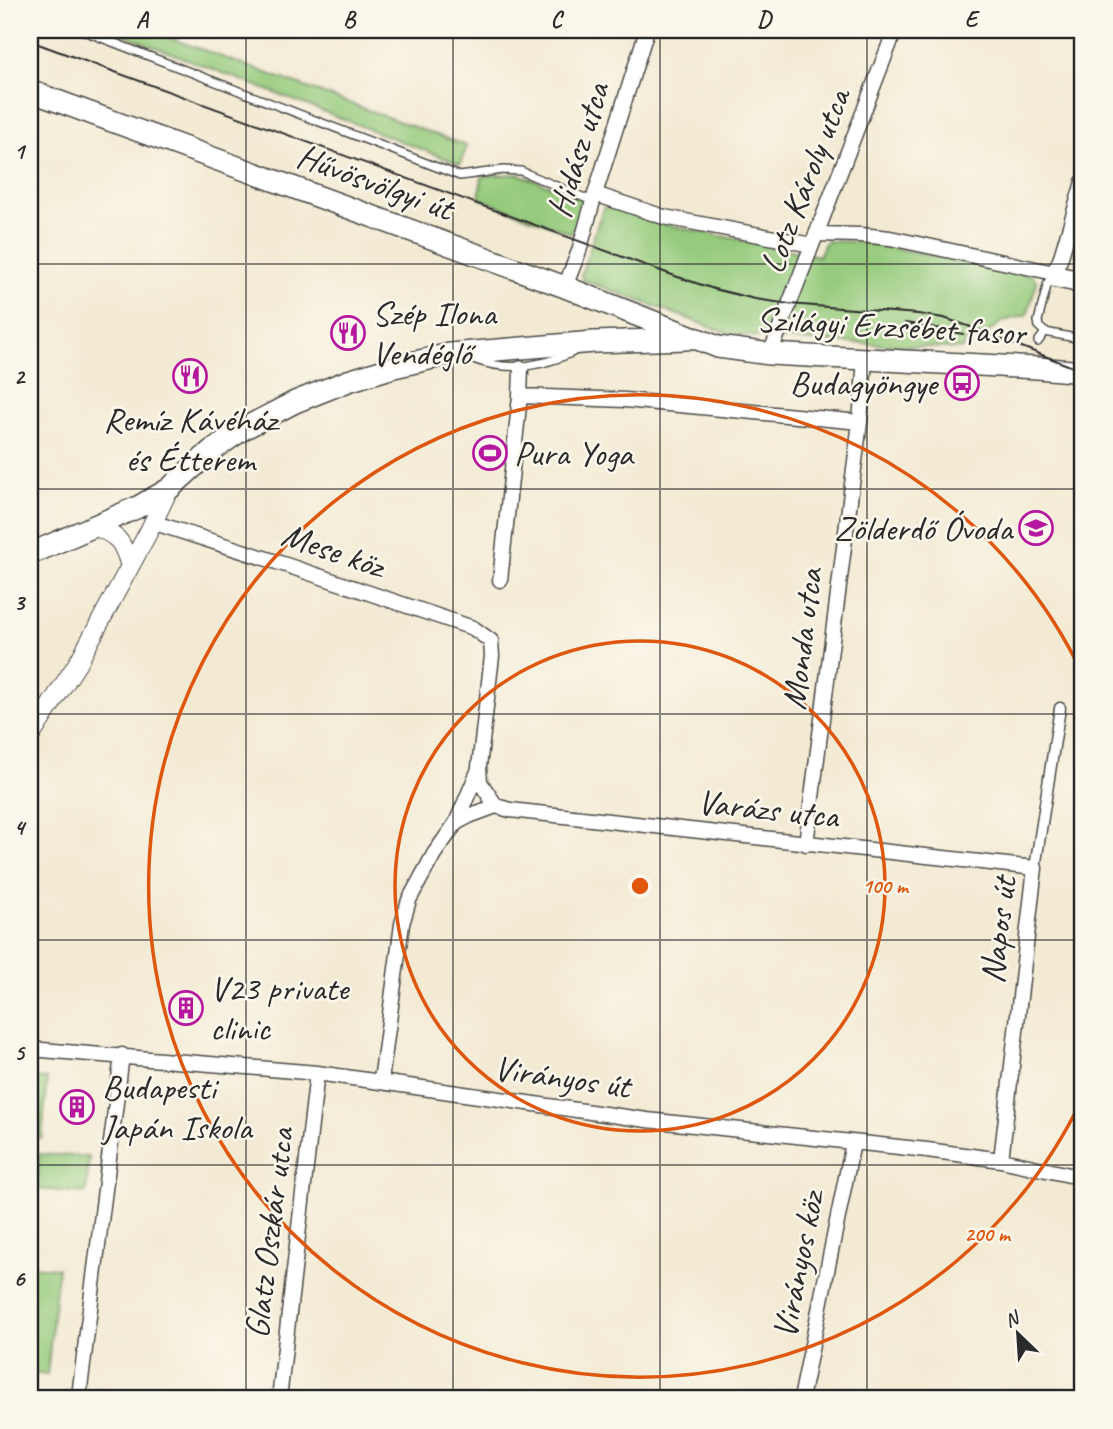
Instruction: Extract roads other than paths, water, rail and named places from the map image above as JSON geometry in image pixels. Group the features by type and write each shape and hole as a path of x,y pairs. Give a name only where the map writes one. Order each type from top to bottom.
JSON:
{"main road":[{"name":"Hűvösvölgyi út","path":"30,91 565,287 696,338"},
{"name":"Szilágyi Erzsébet fasor","path":"696,338 718,347 770,354 1038,368 1083,373"},
{"path":"30,554 138,507 169,489 211,451 264,417 323,390 371,373 424,359 460,354 594,342 696,338"}],"street":[{"name":"Hidász utca","path":"565,287 579,251 647,30"},
{"name":"Lotz Károly utca","path":"770,354 895,30"},
{"path":"1051,277 1060,260 1083,182"},
{"name":"Hűvösvölgyi út","path":"594,197 664,217 814,239"},
{"name":"Szilágyi Erzsébet fasor","path":"814,239 861,234 890,238 1051,277 1083,279"},
{"name":"Monda utca","path":"806,844 860,422 865,359"},
{"path":"500,580 521,368"},
{"path":"520,397 625,400 860,422"},
{"path":"30,737 79,661 169,489"},
{"name":"Mese köz","path":"152,522 473,628 491,641 492,656 479,767"},
{"path":"95,526 114,535 124,547 130,566"},
{"name":"Napos út","path":"1001,1160 1035,868 1060,708"},
{"path":"456,824 496,806 480,782 479,767"},
{"path":"381,1081 402,924 409,900 434,854 456,824 479,767"},
{"name":"Varázs utca","path":"496,806 510,810 1035,868"},
{"name":"Virányos út","path":"30,1049 317,1073 647,1119 1001,1160 1083,1178"},
{"path":"80,1388 122,1055"},
{"name":"Glatz Oszkár utca","path":"279,1399 317,1073"},
{"name":"Virányos köz","path":"801,1399 853,1143"}],"lane":[{"name":"Hűvösvölgyi út","path":"80,30 460,176 502,170 520,171 594,197"},
{"path":"1081,340 1045,332 1039,327 1038,321 1051,277 1083,294"},
{"path":"1038,342 1045,332"},
{"path":"460,354 488,365 521,368 553,361 594,342"}],"tram line":[{"path":"30,41 714,289 789,304 944,318 1083,371"},
{"path":"905,323 963,334"}],"place":[{"name":"Szép Ilona Vendéglő","path":"348,333"},
{"name":"Remíz Kávéház és Étterem","path":"190,376"},
{"name":"Budagyöngye","path":"962,383"},
{"name":"Pura Yoga","path":"490,453"},
{"name":"Zölderdő Óvoda","path":"1036,528"},
{"name":"V23 private clinic","path":"186,1008"},
{"name":"Budapesti Japán Iskola","path":"77,1107"}]}
